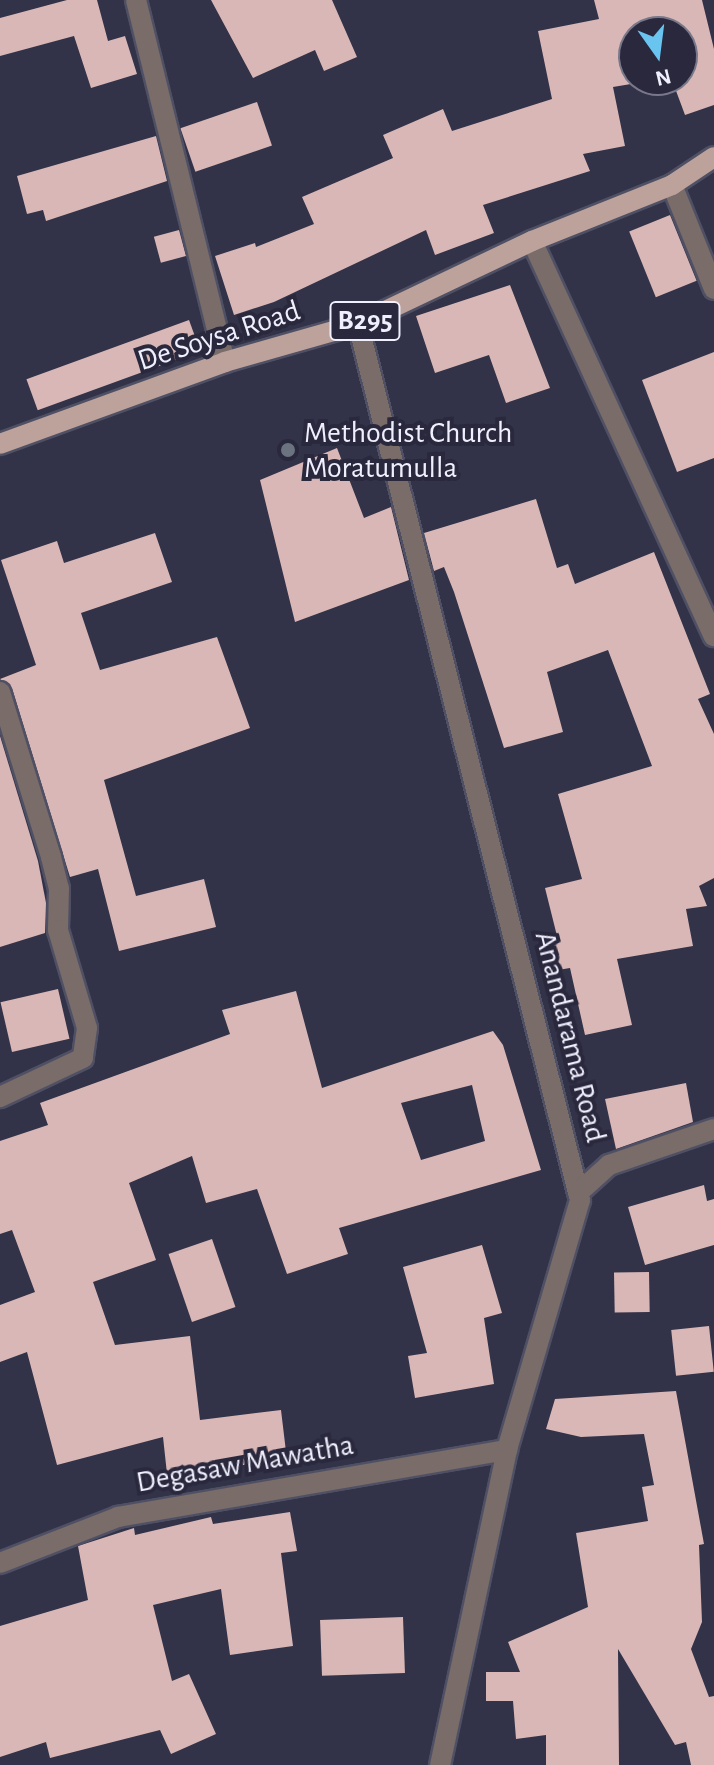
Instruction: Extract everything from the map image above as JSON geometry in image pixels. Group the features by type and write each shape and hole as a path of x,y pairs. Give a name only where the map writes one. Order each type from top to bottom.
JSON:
{"main road":[{"name":"De Soysa Road","path":"0,444 225,362 358,324 532,241 672,185 714,157"}],"street":[{"path":"136,0 225,362"},
{"path":"672,185 714,289"},
{"path":"532,241 714,636"},
{"name":"Anandarama Road","path":"358,324 578,1193 575,1221 507,1450 440,1765"},
{"path":"0,692 51,857 59,888 58,930 87,1028 83,1058 0,1097"},
{"path":"578,1193 609,1165 714,1129"},
{"name":"Degasaw Mawatha","path":"0,1563 118,1517 507,1450"}],"building":[{"path":"67,0 97,0 108,41 125,36 137,74 91,88 74,36 0,56 0,18"},
{"path":"211,0 332,0 357,57 324,71 315,50 253,78"},
{"path":"594,0 702,0 714,49 714,105 685,115 678,96 698,96 698,16 618,16 618,86 613,87 625,146 583,154 590,171 483,205 494,233 435,255 426,230 274,302 234,315 215,256 255,243 256,247 314,224 302,197 393,158 383,135 443,109 452,131 552,99 538,31 599,19"},
{"path":"257,102 272,145 195,172 180,128"},
{"path":"156,136 167,181 46,221 43,210 27,214 17,176"},
{"path":"670,215 697,281 656,297 629,231"},
{"path":"179,230 186,256 161,263 154,237"},
{"path":"510,285 550,388 506,403 489,355 435,373 416,316"},
{"path":"189,320 200,351 38,410 26,379"},
{"path":"714,352 714,458 677,472 642,380"},
{"path":"337,448 364,518 391,507 409,580 295,622 260,480"},
{"path":"536,499 557,568 568,564 575,584 654,552 710,694 698,699 714,734 714,878 699,886 707,906 686,909 693,946 617,959 632,1025 585,1035 570,968 558,970 553,941 558,940 545,888 582,879 558,794 652,766 608,650 547,672 563,732 504,748 454,592 444,567 434,571 424,533"},
{"path":"155,533 172,582 81,613 100,670 217,637 250,728 104,780 136,896 204,879 216,927 119,951 98,869 70,877 12,688 0,679 36,665 1,560 57,541 64,563"},
{"path":"0,736 38,861 46,903 45,933 0,947"},
{"path":"58,989 69,1039 12,1052 1,1002"},
{"path":"296,991 322,1088 493,1031 503,1045 541,1170 339,1228 348,1254 287,1274 257,1189 206,1203 192,1156 129,1183 156,1260 93,1282 115,1345 190,1336 200,1420 281,1410 287,1460 167,1474 163,1437 57,1465 27,1352 0,1362 0,1305 35,1292 12,1230 0,1234 0,1141 48,1125 40,1103 230,1034 222,1010","holes":["472,1085 485,1141 421,1160 401,1103"]},
{"path":"686,1083 693,1122 616,1149 605,1099"},
{"path":"704,1185 707,1201 714,1199 714,1245 645,1265 628,1207"},
{"path":"212,1239 235,1307 192,1322 169,1254"},
{"path":"482,1245 502,1313 484,1318 494,1384 415,1398 408,1356 427,1353 403,1267"},
{"path":"649,1272 650,1312 615,1313 614,1273"},
{"path":"709,1326 714,1372 676,1376 671,1330"},
{"path":"676,1391 704,1544 699,1545 702,1622 691,1649 709,1697 714,1696 714,1765 691,1765 686,1742 675,1745 618,1649 619,1765 546,1765 546,1735 516,1739 513,1701 486,1701 486,1672 520,1672 508,1642 588,1607 576,1533 648,1521 642,1487 654,1485 644,1434 581,1437 546,1429 555,1399"},
{"path":"290,1512 297,1551 281,1553 293,1646 230,1655 221,1589 153,1605 172,1681 189,1674 216,1734 171,1754 160,1730 50,1758 46,1742 0,1757 0,1626 88,1600 78,1546 134,1528 135,1535 211,1517 213,1524"},
{"path":"403,1617 405,1673 322,1676 320,1620"}],"place":[{"name":"Methodist Church Moratumulla","path":"288,450"}]}
